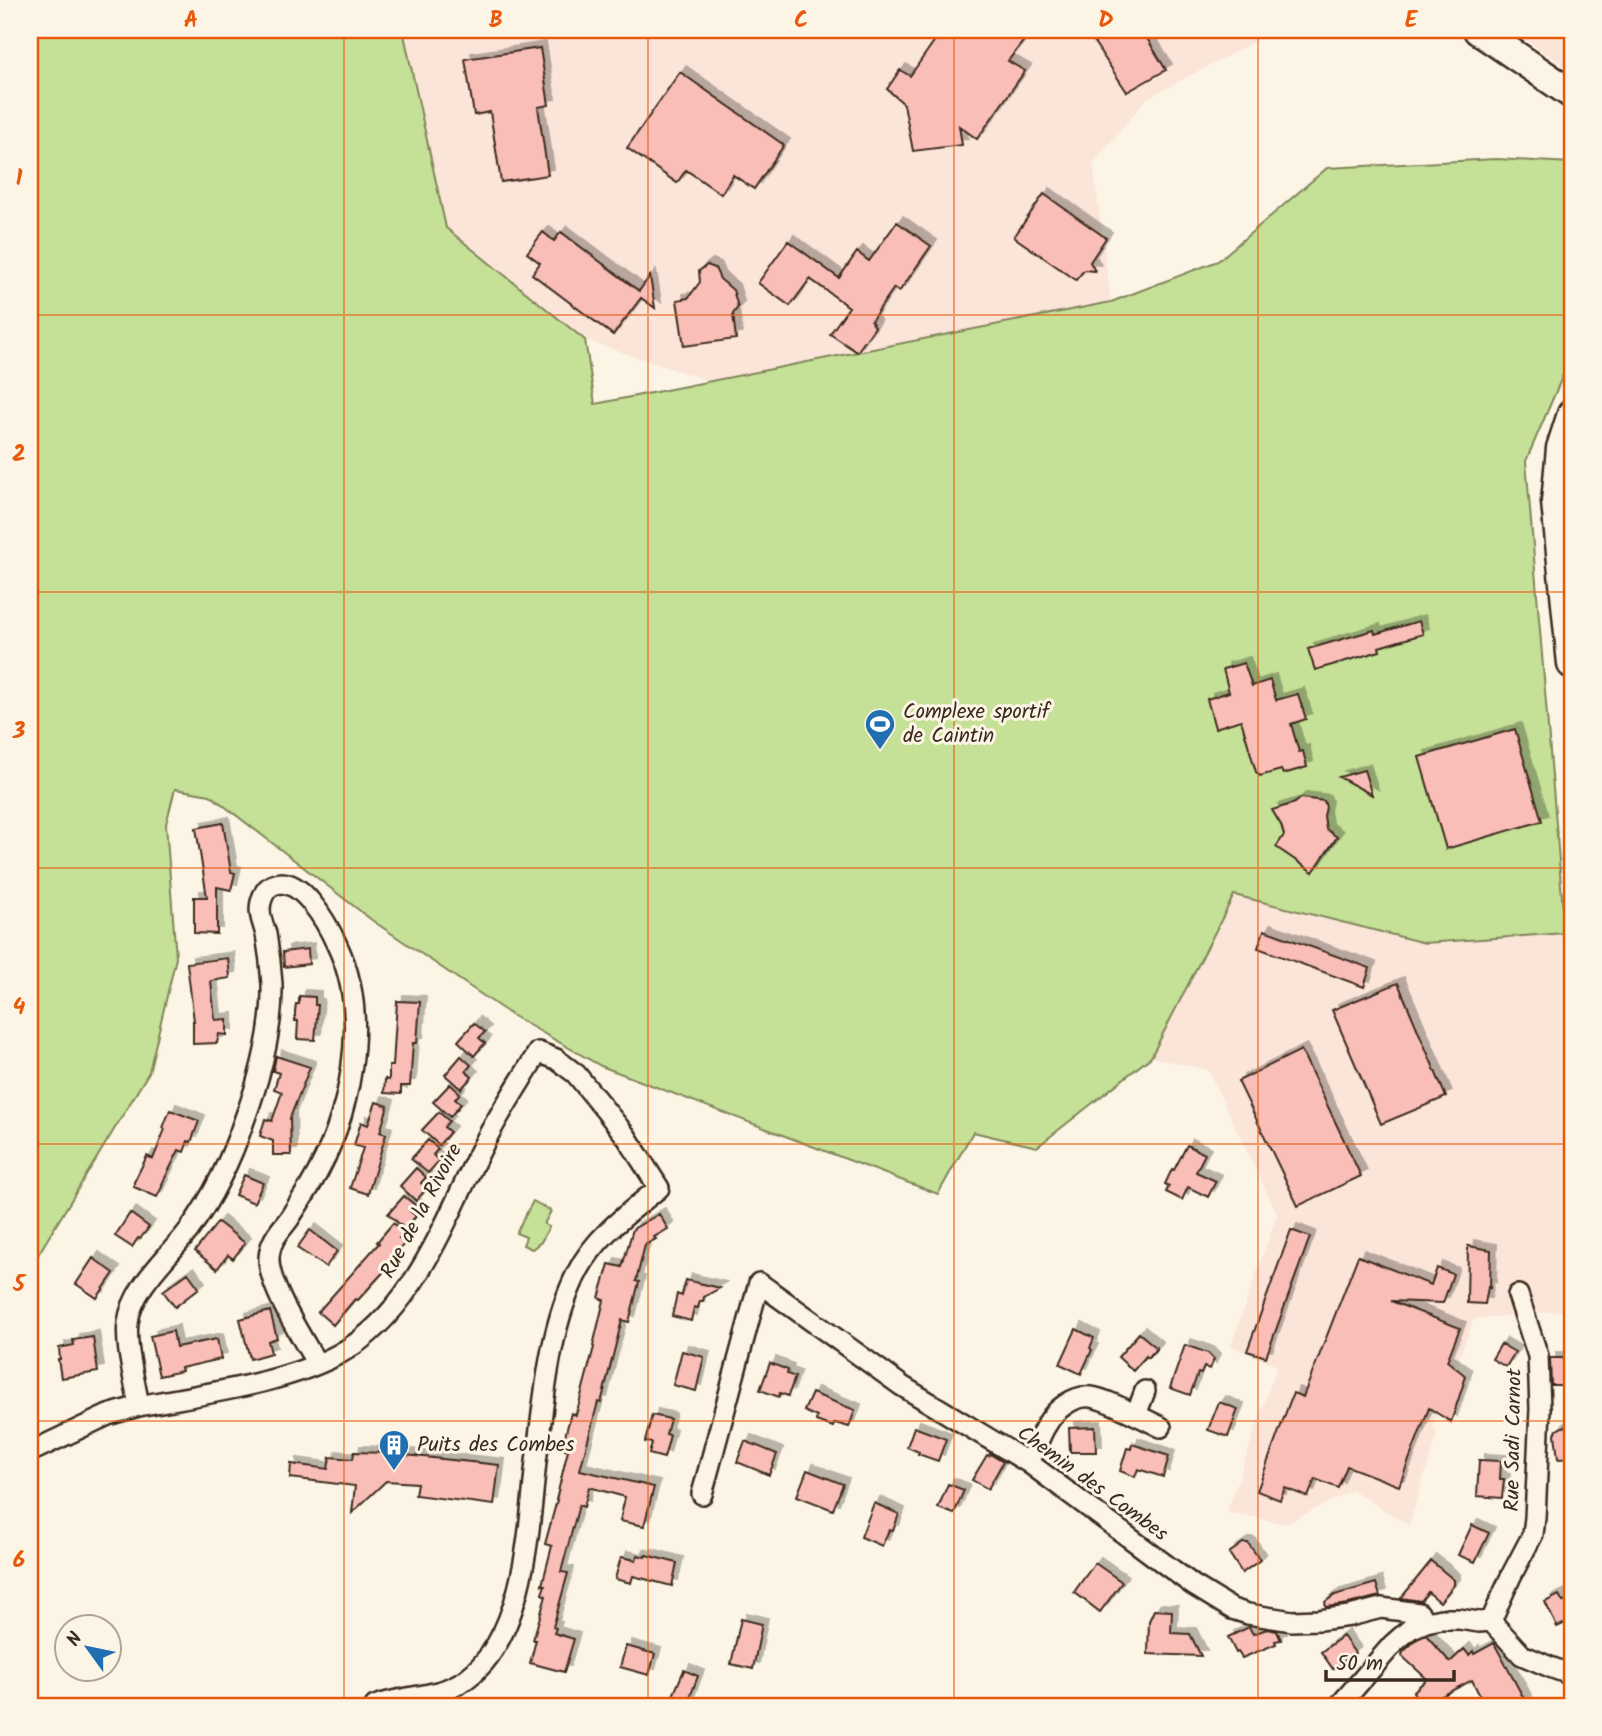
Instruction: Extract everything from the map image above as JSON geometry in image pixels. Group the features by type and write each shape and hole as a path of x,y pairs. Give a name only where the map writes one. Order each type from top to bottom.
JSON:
{"main road":[{"path":"1478,30 1572,94"},
{"path":"1572,414 1561,448 1556,502 1572,664"}],"street":[{"path":"139,1405 128,1337 132,1306 142,1288 189,1230 204,1206 223,1172 245,1120 266,1044 271,1012 272,984 268,949 259,911 262,897 268,888 277,883 290,885 303,894 322,916 339,947 355,1008 351,1072 331,1145 312,1183 273,1241 269,1258 278,1290 317,1364"},
{"name":"Rue de la Rivoire","path":"30,1452 108,1415 139,1405 261,1381 317,1364 341,1353 367,1334 410,1287 428,1257 489,1134 538,1052 556,1059 576,1074 626,1136 659,1188 598,1242 579,1269 566,1297 551,1351 521,1582 499,1640 485,1662 466,1680 428,1695 388,1701 375,1706"},
{"name":"Chemin des Combes","path":"702,1494 759,1283 902,1387 1029,1463 1193,1585 1232,1609 1292,1621 1350,1616 1381,1608 1419,1613 1426,1622"},
{"name":"Rue Sadi Carnot","path":"1490,1621 1533,1534 1535,1518 1540,1409 1538,1356 1518,1295"},
{"path":"1136,1415 1145,1391"},
{"path":"1029,1463 1053,1414 1077,1398 1090,1397 1161,1427"},
{"path":"1339,1706 1393,1644 1409,1629 1426,1622 1450,1619 1490,1621 1522,1655 1572,1675"}],"shaded area":[{"path":"403,30 1276,30 1146,99 1093,164 1111,302 709,381 585,340 446,228"},
{"path":"1510,30 1572,30 1572,73 1555,59"},
{"path":"1234,895 1425,943 1572,933 1572,1310 1474,1319 1433,1424 1437,1435 1409,1525 1352,1490 1286,1524 1227,1512 1277,1366 1231,1346 1277,1214 1208,1070 1151,1057"}],"green space":[{"name":"Complexe sportif de Caintin","path":"30,30 403,30 446,228 585,340 595,404 1111,302 1218,261 1327,168 1496,159 1572,163 1572,354 1526,461 1565,933 1425,943 1234,895 1151,1057 1037,1147 973,1132 938,1194 601,1066 513,1016 373,921 210,795 175,789 166,824 176,958 149,1072 30,1268"},
{"path":"533,1201 551,1211 544,1224 549,1227 541,1242 532,1249 523,1245 526,1237 516,1233"}],"building":[{"path":"942,30 1032,30 1008,61 1025,71 977,139 959,126 962,145 913,151 904,104 887,89 900,70 910,76"},
{"path":"1086,30 1142,30 1166,70 1127,92"},
{"path":"540,48 549,105 538,107 548,175 501,182 490,112 474,115 465,59"},
{"path":"680,72 784,145 754,189 733,175 721,194 686,170 677,183 627,148"},
{"path":"1044,194 1106,238 1090,262 1095,271 1084,270 1076,280 1014,237"},
{"path":"897,222 931,246 899,292 894,288 871,321 875,327 857,352 830,334 849,307 810,279 790,306 758,283 788,241 839,278 857,252 869,261"},
{"path":"543,232 554,241 561,232 639,291 650,276 655,308 641,298 613,335 532,274 540,263 527,253"},
{"path":"707,265 715,268 720,279 733,290 738,307 733,314 736,339 684,346 677,300 688,298 700,282 699,271"},
{"path":"1419,621 1423,634 1379,647 1380,651 1315,670 1308,649 1374,630 1375,634"},
{"path":"1244,663 1252,686 1270,680 1276,700 1298,694 1306,719 1291,724 1299,752 1303,751 1307,767 1283,774 1281,770 1260,776 1256,772 1241,720 1215,728 1207,699 1229,692 1223,669"},
{"path":"1515,729 1542,821 1446,849 1419,757"},
{"path":"1364,770 1372,795 1339,777"},
{"path":"1301,798 1324,801 1326,829 1337,837 1313,872 1276,847 1284,835 1272,810 1295,803"},
{"path":"223,823 231,872 235,873 231,890 217,887 217,934 194,933 194,897 207,897 196,828"},
{"path":"1264,930 1370,968 1364,987 1258,948"},
{"path":"308,949 309,964 284,967 283,952"},
{"path":"228,958 230,978 211,981 215,1020 227,1019 227,1035 219,1034 217,1043 193,1044 194,1021 187,963"},
{"path":"1398,983 1446,1097 1381,1124 1332,1010"},
{"path":"299,996 315,997 315,1005 318,1005 315,1040 297,1039 298,1021 295,1021 295,1012"},
{"path":"397,1001 420,1002 417,1043 413,1043 410,1086 401,1086 401,1094 384,1093 385,1079 389,1080 389,1066 393,1066"},
{"path":"474,1023 485,1032 479,1038 485,1043 474,1056 458,1041"},
{"path":"1301,1050 1361,1176 1298,1206 1238,1081"},
{"path":"276,1056 310,1067 290,1118 291,1155 273,1155 273,1141 260,1136 265,1119 272,1121 282,1092 274,1089 279,1073 273,1071"},
{"path":"461,1056 471,1065 466,1071 472,1077 461,1089 445,1075"},
{"path":"450,1084 460,1093 455,1099 461,1104 450,1117 433,1102"},
{"path":"376,1102 388,1106 380,1132 386,1134 368,1194 350,1188 363,1148 354,1145 361,1122 368,1125"},
{"path":"170,1110 199,1121 191,1142 188,1141 184,1152 179,1150 157,1197 134,1187 134,1182 147,1156 153,1159"},
{"path":"439,1112 449,1121 444,1127 450,1132 439,1145 422,1130"},
{"path":"428,1140 438,1149 433,1155 439,1161 428,1173 411,1159"},
{"path":"1187,1145 1205,1154 1196,1172 1216,1181 1208,1197 1188,1187 1182,1200 1166,1192 1169,1186 1165,1184"},
{"path":"416,1168 426,1177 421,1183 427,1188 416,1201 400,1186"},
{"path":"244,1175 263,1183 254,1203 235,1195"},
{"path":"404,1196 415,1205 410,1211 416,1216 405,1229 388,1214"},
{"path":"130,1213 149,1227 132,1247 115,1236"},
{"path":"659,1214 668,1229 645,1245 629,1322 622,1320 601,1403 598,1402 580,1470 654,1487 644,1526 620,1521 625,1497 589,1487 584,1507 579,1505 561,1572 568,1573 553,1627 556,1628 554,1633 574,1639 564,1672 530,1663 536,1640 533,1640 546,1596 542,1594 545,1585 542,1585 552,1546 545,1544 568,1450 562,1448 571,1413 576,1415 594,1347 604,1300 599,1298 609,1264 622,1267 633,1229"},
{"path":"218,1222 245,1243 233,1259 228,1255 217,1269 195,1251"},
{"path":"393,1223 404,1232 399,1238 405,1243 386,1265 388,1267 333,1325 318,1312 379,1243 377,1242"},
{"path":"310,1230 337,1251 326,1267 297,1248"},
{"path":"1291,1230 1310,1237 1266,1357 1247,1351"},
{"path":"1468,1246 1491,1250 1490,1288 1488,1287 1485,1304 1467,1303"},
{"path":"1358,1256 1431,1285 1437,1268 1453,1274 1443,1303 1391,1301 1460,1328 1447,1361 1466,1376 1451,1422 1429,1408 1399,1486 1347,1466 1338,1488 1315,1479 1308,1497 1285,1488 1280,1500 1257,1491 1293,1393 1303,1397"},
{"path":"93,1258 114,1273 97,1298 76,1284"},
{"path":"188,1273 199,1288 175,1307 163,1291"},
{"path":"686,1280 720,1288 704,1297 698,1308 694,1307 691,1321 672,1316 677,1294 682,1296"},
{"path":"270,1311 277,1338 268,1341 271,1353 250,1359 240,1319"},
{"path":"1076,1329 1094,1338 1090,1348 1092,1350 1081,1374 1060,1364"},
{"path":"173,1331 176,1347 217,1339 221,1359 159,1376 150,1336"},
{"path":"1139,1333 1157,1348 1133,1371 1118,1357"},
{"path":"93,1337 98,1372 61,1378 59,1348 74,1345 73,1340"},
{"path":"1501,1344 1515,1352 1506,1367 1492,1359"},
{"path":"1185,1345 1208,1353 1214,1359 1210,1369 1204,1367 1201,1374 1198,1373 1190,1395 1170,1388"},
{"path":"682,1351 704,1357 696,1391 673,1385"},
{"path":"1550,1358 1564,1358 1564,1385 1551,1385"},
{"path":"770,1363 788,1370 787,1374 795,1377 788,1396 780,1393 779,1397 760,1390"},
{"path":"812,1393 855,1410 849,1427 835,1423 833,1427 816,1421 817,1417 804,1411"},
{"path":"1219,1402 1238,1409 1228,1437 1208,1430"},
{"path":"652,1415 670,1419 666,1434 670,1435 664,1458 649,1454 652,1443 645,1442"},
{"path":"1570,1426 1572,1458 1558,1459 1555,1434 1562,1427"},
{"path":"914,1427 946,1439 938,1461 907,1447"},
{"path":"1095,1427 1096,1452 1070,1452 1069,1428"},
{"path":"745,1441 777,1454 769,1475 737,1462"},
{"path":"1132,1444 1169,1456 1163,1477 1138,1469 1135,1477 1120,1471 1127,1448 1131,1449"},
{"name":"Puits des Combes","path":"354,1452 499,1465 494,1505 415,1495 417,1483 386,1481 352,1513 355,1486 290,1478 291,1464 328,1469 330,1457 353,1459"},
{"path":"990,1454 1003,1462 988,1489 972,1480"},
{"path":"1479,1460 1501,1461 1500,1479 1504,1479 1502,1498 1477,1496"},
{"path":"807,1470 843,1484 833,1510 797,1496"},
{"path":"948,1484 964,1490 954,1514 938,1508"},
{"path":"874,1503 899,1514 893,1531 889,1530 882,1546 861,1537"},
{"path":"1472,1525 1489,1533 1475,1562 1458,1555"},
{"path":"1243,1543 1248,1543 1260,1560 1242,1573 1229,1553"},
{"path":"638,1555 677,1563 672,1586 633,1576 631,1583 615,1579 621,1557 636,1560"},
{"path":"1431,1561 1454,1580 1454,1585 1440,1602 1428,1592 1421,1601 1401,1598"},
{"path":"1095,1563 1122,1582 1100,1612 1074,1592"},
{"path":"1376,1583 1380,1596 1326,1607 1325,1602 1335,1595"},
{"path":"1559,1595 1563,1602 1572,1600 1572,1620 1557,1627 1545,1602"},
{"path":"1154,1610 1172,1611 1171,1633 1190,1634 1201,1656 1148,1654 1149,1621"},
{"path":"741,1619 762,1624 753,1669 731,1664"},
{"path":"1249,1627 1253,1634 1267,1629 1277,1631 1281,1640 1242,1658 1236,1653 1228,1637"},
{"path":"1426,1635 1450,1662 1464,1649 1469,1655 1473,1651 1474,1654 1494,1643 1528,1706 1485,1706 1472,1680 1423,1706 1413,1692 1427,1679 1402,1656 1417,1639"},
{"path":"1343,1636 1355,1653 1333,1669 1321,1652"},
{"path":"626,1646 655,1654 649,1675 620,1667"},
{"path":"684,1670 698,1676 687,1705 672,1698"}],"place":[{"name":"Complexe sportif de Caintin","path":"880,751"},
{"name":"Puits des Combes","path":"394,1472"}]}
